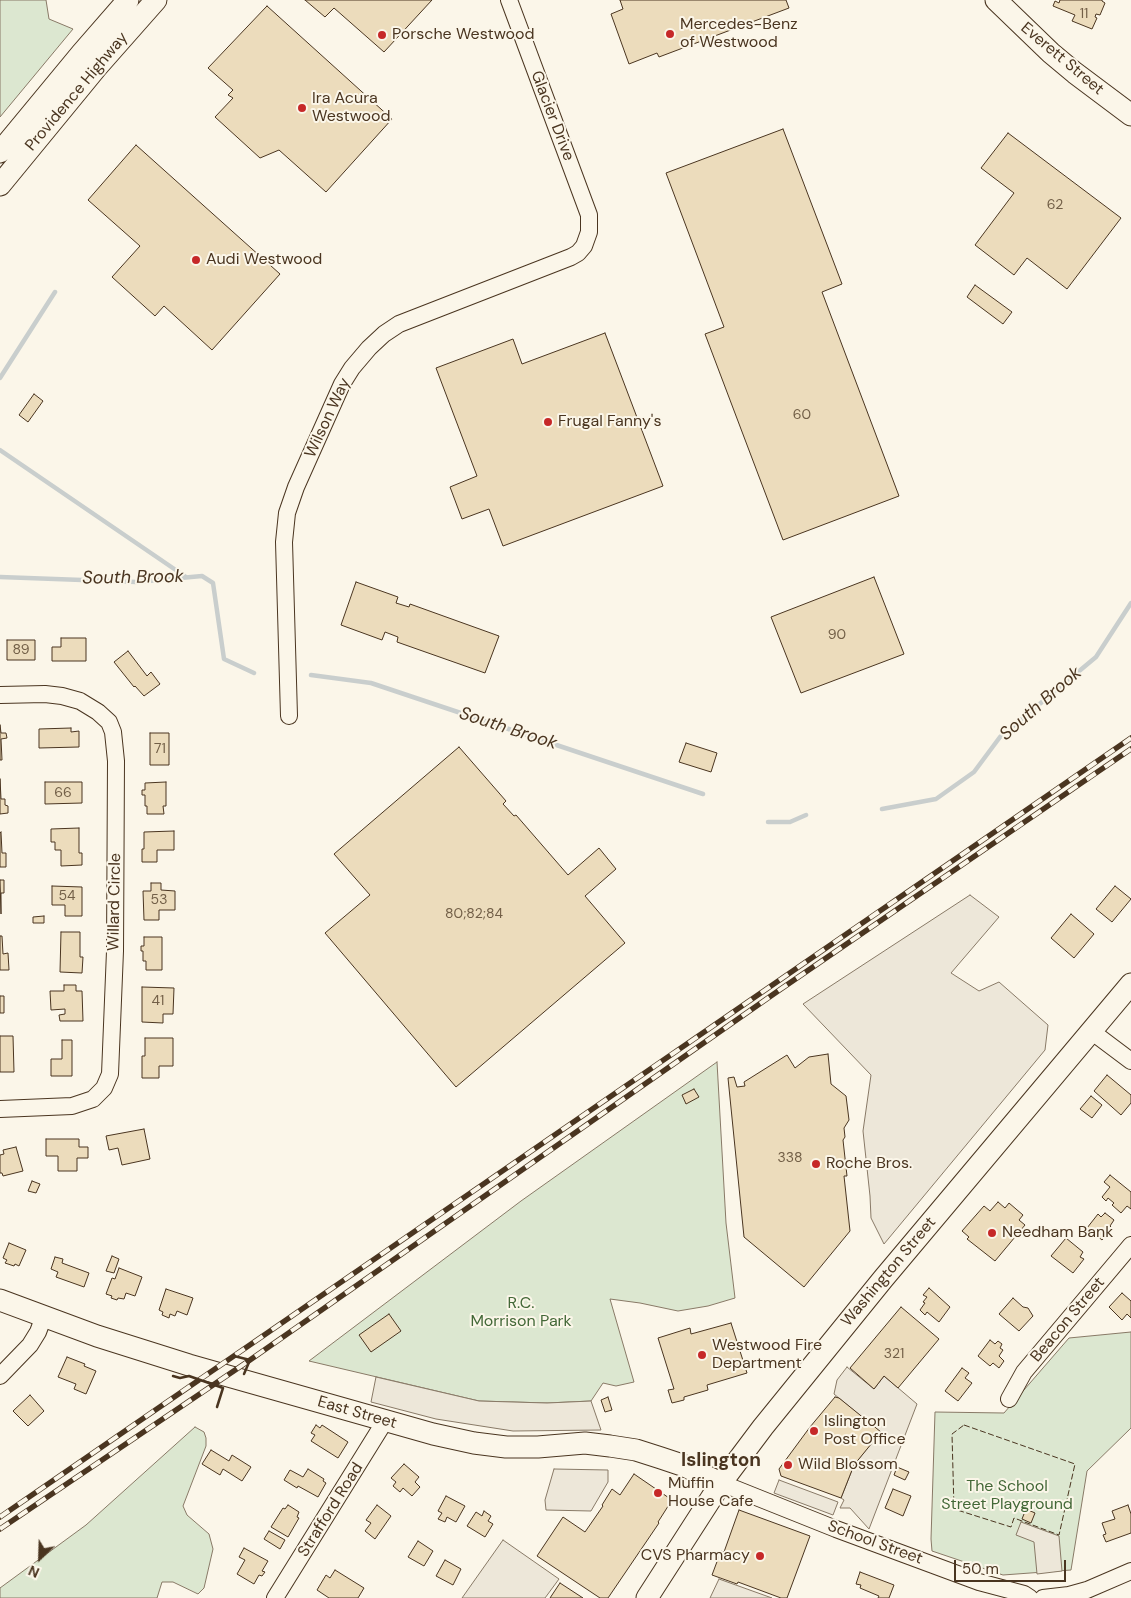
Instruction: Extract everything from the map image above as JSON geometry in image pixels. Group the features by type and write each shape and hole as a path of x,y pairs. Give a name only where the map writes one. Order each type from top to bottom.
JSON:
{"main road":[{"name":"Providence Highway","path":"0,152 128,0"},
{"name":"Providence Highway","path":"0,185 96,68 156,0"},
{"name":"Everett Street","path":"996,0 1051,53 1131,116"},
{"name":"Washington Street","path":"647,1598 721,1483 763,1427 816,1360 1131,984"},
{"name":"East Street","path":"0,1300 97,1336 189,1365 441,1436 506,1447 538,1447 585,1443 636,1450 682,1465 721,1483"}],"street":[{"name":"Glacier Drive","path":"509,0 589,215 589,232"},
{"name":"Wilson Way","path":"289,716 284,542 286,513 342,384 352,368 369,348 384,334 400,324 571,257 584,246 589,232"},
{"name":"Willard Circle","path":"0,695 45,694 62,696 80,701 98,712 109,722 113,732 116,770 115,951 110,1074 104,1088 93,1100 72,1106 0,1109"},
{"path":"1091,1031 1131,1061"},
{"name":"Beacon Street","path":"1009,1399 1024,1372 1131,1245"},
{"path":"0,1376 30,1345 38,1332 44,1316"},
{"name":"Strafford Road","path":"276,1598 385,1421"},
{"name":"School Street","path":"721,1483 979,1582 1024,1594 1030,1598"},
{"path":"1042,1598 1071,1596 1131,1571"}],"green space":[{"path":"0,0 46,0 49,19 73,29 0,117"},
{"name":"R.C. Morrison Park","path":"717,1062 726,1223 735,1298 708,1306 678,1311 610,1299 634,1382 616,1386 603,1383 591,1401 547,1403 479,1401 309,1361 521,1201"},
{"name":"The School Street Playground","path":"1131,1332 1131,1428 1087,1471 1071,1570 1003,1575 932,1551 935,1412 1004,1413 1069,1338"},
{"path":"195,1427 204,1432 206,1446 183,1506 187,1515 209,1534 213,1549 204,1588 198,1594 173,1582 162,1582 157,1598 0,1598 0,1588 86,1525"}],"shaded area":[{"path":"970,895 999,917 951,973 979,991 999,982 1048,1025 1045,1050 884,1244 871,1218 863,1131 871,1075 803,1004"},
{"path":"847,1367 874,1389 884,1376 917,1404 869,1529 850,1508 840,1508 844,1500 841,1498 854,1465 880,1432 834,1394 837,1380"},
{"path":"376,1377 479,1401 547,1403 591,1401 601,1430 513,1431 436,1419 371,1402"},
{"path":"554,1469 608,1470 608,1482 591,1511 546,1510 545,1500"},
{"path":"779,1480 838,1502 833,1515 774,1493"},
{"path":"1021,1522 1059,1536 1062,1571 1037,1574 1034,1542 1016,1535"},
{"path":"503,1540 559,1579 545,1598 462,1598"},
{"path":"719,1579 772,1598 710,1598"}],"building":[{"name":"Porsche Westwood","path":"305,0 432,0 384,52 334,8 325,17"},
{"name":"Mercedes-Benz of Westwood","path":"620,0 786,0 789,8 659,57 657,53 629,64 611,14 623,9"},
{"path":"1060,0 1102,0 1105,3 1100,15 1096,14 1095,17 1097,18 1092,29 1072,21 1075,15 1053,6 1055,1 1059,3"},
{"name":"Ira Acura Westwood","path":"267,6 392,119 326,192 279,150 260,158 215,117 233,98 228,95 233,90 208,68"},
{"path":"783,129 842,284 822,292 899,496 783,540 705,334 724,327 666,173"},
{"path":"1008,133 1121,218 1067,289 1027,258 1014,275 975,245 1014,193 981,168"},
{"name":"Audi Westwood","path":"136,145 280,274 212,350 164,306 155,316 112,277 140,246 88,200"},
{"path":"975,285 1012,312 1003,324 967,297"},
{"name":"Frugal Fanny's","path":"605,333 663,486 503,546 489,509 462,519 450,487 477,476 436,368 513,339 522,364"},
{"path":"34,394 43,401 28,422 19,415"},
{"path":"874,577 904,654 801,693 771,617"},
{"path":"356,582 398,597 396,603 409,607 410,604 499,636 485,673 397,642 398,637 385,632 382,640 341,625"},
{"path":"61,638 86,638 86,661 52,661 52,647 61,647"},
{"path":"7,640 35,640 35,660 7,660"},
{"path":"128,651 147,676 151,672 160,684 144,696 134,687 114,662"},
{"path":"0,725 1,733 6,733 7,738 1,739 2,760 0,760"},
{"path":"71,728 71,732 79,731 79,747 39,748 39,729"},
{"path":"150,733 169,733 169,765 150,765"},
{"path":"686,743 717,753 711,772 679,762"},
{"path":"459,747 506,801 503,804 514,816 516,815 568,875 599,848 616,869 585,896 625,943 456,1087 325,933 370,895 334,854"},
{"path":"0,779 1,799 5,799 8,813 0,814"},
{"path":"45,782 82,782 82,803 45,804"},
{"path":"166,782 164,814 147,814 145,795 142,795 142,790 145,790 145,783"},
{"path":"79,828 79,853 82,853 82,865 61,866 61,850 55,850 55,842 51,842 51,829"},
{"path":"174,831 174,850 157,850 157,862 142,862 144,832"},
{"path":"1,832 2,853 6,853 6,867 0,867"},
{"path":"0,880 4,880 4,893 1,893 1,914"},
{"path":"151,883 161,883 161,890 175,891 175,910 159,910 159,920 144,920 143,891 151,891"},
{"path":"52,886 82,887 82,916 65,916 65,905 52,905"},
{"path":"1115,886 1131,899 1112,922 1096,909"},
{"path":"1071,914 1094,934 1074,958 1051,938"},
{"path":"44,916 44,923 33,923 33,917"},
{"path":"61,932 80,932 80,957 83,957 82,973 60,972"},
{"path":"0,936 2,936 3,954 8,953 9,970 0,970"},
{"path":"144,937 162,937 162,970 146,970 146,961 143,961 143,951 141,951 141,946 144,946"},
{"path":"64,985 76,985 76,991 82,991 83,1021 60,1021 59,1015 65,1014 65,1009 51,1010 50,991 64,991"},
{"path":"142,987 174,988 173,1014 163,1014 163,1023 142,1022"},
{"path":"0,996 4,996 4,1013 0,1013"},
{"path":"0,1036 13,1036 14,1072 0,1072"},
{"path":"145,1038 173,1038 173,1066 159,1066 159,1078 142,1078 142,1056 145,1056"},
{"path":"62,1040 72,1040 72,1076 51,1076 51,1059 62,1059"},
{"path":"828,1054 831,1084 846,1096 849,1120 844,1128 845,1137 843,1140 847,1176 844,1176 850,1231 804,1287 744,1237 728,1078 734,1077 737,1087 745,1086 744,1082 787,1055 795,1068 809,1057"},
{"path":"1107,1075 1131,1095 1131,1103 1121,1115 1094,1091"},
{"path":"694,1089 699,1097 686,1104 682,1095"},
{"path":"1091,1096 1102,1105 1092,1118 1080,1109"},
{"path":"144,1129 150,1159 122,1165 118,1148 109,1150 106,1136"},
{"path":"46,1139 79,1139 79,1147 88,1147 88,1158 77,1158 77,1171 58,1171 58,1156 46,1156"},
{"path":"16,1147 23,1171 3,1176 0,1173 0,1155 4,1154 3,1150"},
{"path":"1110,1175 1131,1192 1131,1209 1127,1206 1121,1213 1112,1205 1114,1203 1108,1198 1106,1201 1102,1197 1110,1187 1104,1182"},
{"path":"32,1181 40,1184 36,1193 28,1191"},
{"name":"Needham Bank","path":"998,1202 1005,1208 1009,1203 1023,1215 1019,1220 1025,1225 995,1261 967,1239 969,1237 962,1231 984,1206 990,1211"},
{"path":"1105,1213 1114,1220 1110,1226 1112,1228 1102,1240 1087,1228 1098,1214 1101,1217"},
{"path":"1066,1238 1083,1252 1080,1257 1084,1259 1073,1273 1051,1256"},
{"path":"9,1243 26,1250 19,1266 5,1263 7,1260 3,1258"},
{"path":"112,1256 119,1259 114,1273 106,1271"},
{"path":"55,1257 63,1259 62,1263 89,1273 84,1287 56,1277 58,1272 51,1269"},
{"path":"119,1268 142,1277 135,1296 126,1293 124,1299 118,1298 117,1300 106,1294 112,1278 115,1279"},
{"path":"929,1288 950,1307 939,1322 927,1312 925,1315 920,1310 927,1297 923,1295"},
{"path":"166,1289 193,1298 187,1315 177,1311 175,1316 170,1314 169,1318 162,1315 163,1312 159,1310"},
{"path":"1122,1293 1131,1301 1131,1318 1127,1314 1122,1320 1109,1307"},
{"path":"1013,1298 1023,1307 1028,1308 1033,1316 1019,1331 999,1314"},
{"path":"901,1307 939,1339 898,1388 884,1376 874,1389 850,1368"},
{"path":"389,1314 401,1331 371,1352 359,1335"},
{"name":"Westwood Fire Department","path":"731,1323 747,1373 707,1385 708,1390 684,1397 684,1400 672,1403 668,1390 674,1389 658,1338 690,1328 691,1334"},
{"path":"990,1340 995,1344 998,1341 1002,1344 1000,1348 1003,1350 999,1356 1004,1361 999,1368 993,1363 990,1366 978,1356"},
{"path":"67,1357 85,1364 84,1366 96,1371 86,1394 74,1389 76,1384 58,1377"},
{"path":"962,1368 969,1373 965,1378 972,1383 958,1401 945,1391"},
{"path":"30,1395 44,1411 28,1426 13,1411"},
{"path":"608,1397 612,1410 605,1412 601,1400"},
{"path":"835,1397 839,1398 881,1432 854,1465 841,1498 781,1476 779,1469"},
{"path":"316,1425 320,1428 322,1425 348,1442 338,1458 311,1441 315,1435 311,1433"},
{"path":"211,1450 229,1461 232,1455 251,1467 242,1481 223,1469 220,1475 202,1464"},
{"path":"404,1464 419,1477 415,1482 420,1487 412,1496 403,1488 400,1492 393,1486 396,1482 391,1478"},
{"path":"897,1467 909,1472 905,1480 894,1475"},
{"path":"308,1469 324,1479 323,1481 326,1483 318,1497 284,1480 290,1470 303,1477"},
{"path":"634,1474 672,1500 659,1523 608,1598 600,1598 537,1556 563,1517 585,1532 612,1489 620,1495"},
{"path":"893,1489 911,1496 903,1516 885,1508"},
{"path":"446,1496 465,1506 456,1522 447,1517 445,1522 438,1519 442,1513 438,1511"},
{"path":"288,1505 299,1512 297,1517 299,1518 288,1537 271,1527 283,1508 285,1509"},
{"path":"377,1505 391,1516 375,1539 365,1531 371,1523 366,1520"},
{"path":"1128,1505 1131,1514 1131,1533 1106,1542 1103,1535 1106,1534 1102,1523 1115,1519 1112,1511"},
{"path":"1026,1509 1035,1513 1031,1523 1022,1519"},
{"path":"739,1510 810,1536 787,1598 781,1598 738,1582 737,1584 712,1575 721,1551 724,1552"},
{"path":"484,1511 491,1516 488,1521 493,1524 485,1537 467,1526 476,1512 482,1516"},
{"path":"269,1531 285,1540 280,1549 264,1539"},
{"path":"418,1541 433,1551 424,1566 408,1557"},
{"path":"244,1548 268,1561 262,1571 265,1572 262,1576 259,1575 254,1584 237,1574 245,1560 239,1557"},
{"path":"445,1560 461,1569 453,1585 436,1576"},
{"path":"335,1570 364,1588 358,1598 329,1598 317,1590 326,1575 330,1578"},
{"path":"860,1572 894,1585 889,1598 878,1598 879,1596 860,1588 861,1585 856,1584"},
{"path":"560,1583 583,1598 550,1598"}],"waterway":[{"path":"0,378 55,292"},
{"path":"0,450 186,577"},
{"name":"South Brook","path":"0,577 137,582 202,576 213,583 224,659 254,673"},
{"name":"South Brook","path":"882,809 936,799 974,772 1000,737 1096,657 1131,603"},
{"name":"South Brook","path":"311,675 371,683 703,794"},
{"name":"South Brook","path":"768,822 790,822 806,815"}],"railway":[{"path":"0,1517 1131,738"},
{"path":"0,1529 250,1360 778,991 1131,749"}],"fence":[{"path":"964,1425 1075,1464 1059,1535 1014,1518 1011,1527 954,1509 952,1434 964,1425"}],"wall":[{"path":"234,1356 250,1360 244,1374"},
{"path":"173,1376 180,1378 189,1376 223,1388 217,1407"}],"place":[{"name":"Mercedes-Benz of Westwood","path":"670,34"},
{"name":"Porsche Westwood","path":"382,35"},
{"name":"Ira Acura Westwood","path":"302,108"},
{"name":"Audi Westwood","path":"196,260"},
{"name":"Frugal Fanny's","path":"548,422"},
{"name":"Roche Bros.","path":"816,1164"},
{"name":"Needham Bank","path":"992,1233"},
{"name":"Westwood Fire Department","path":"702,1355"},
{"name":"Islington Post Office","path":"814,1431"},
{"name":"Wild Blossom","path":"788,1465"},
{"name":"Muffin House Cafe","path":"658,1493"},
{"name":"CVS Pharmacy","path":"760,1556"}],"district":[{"name":"Islington","path":"721,1461"}]}
